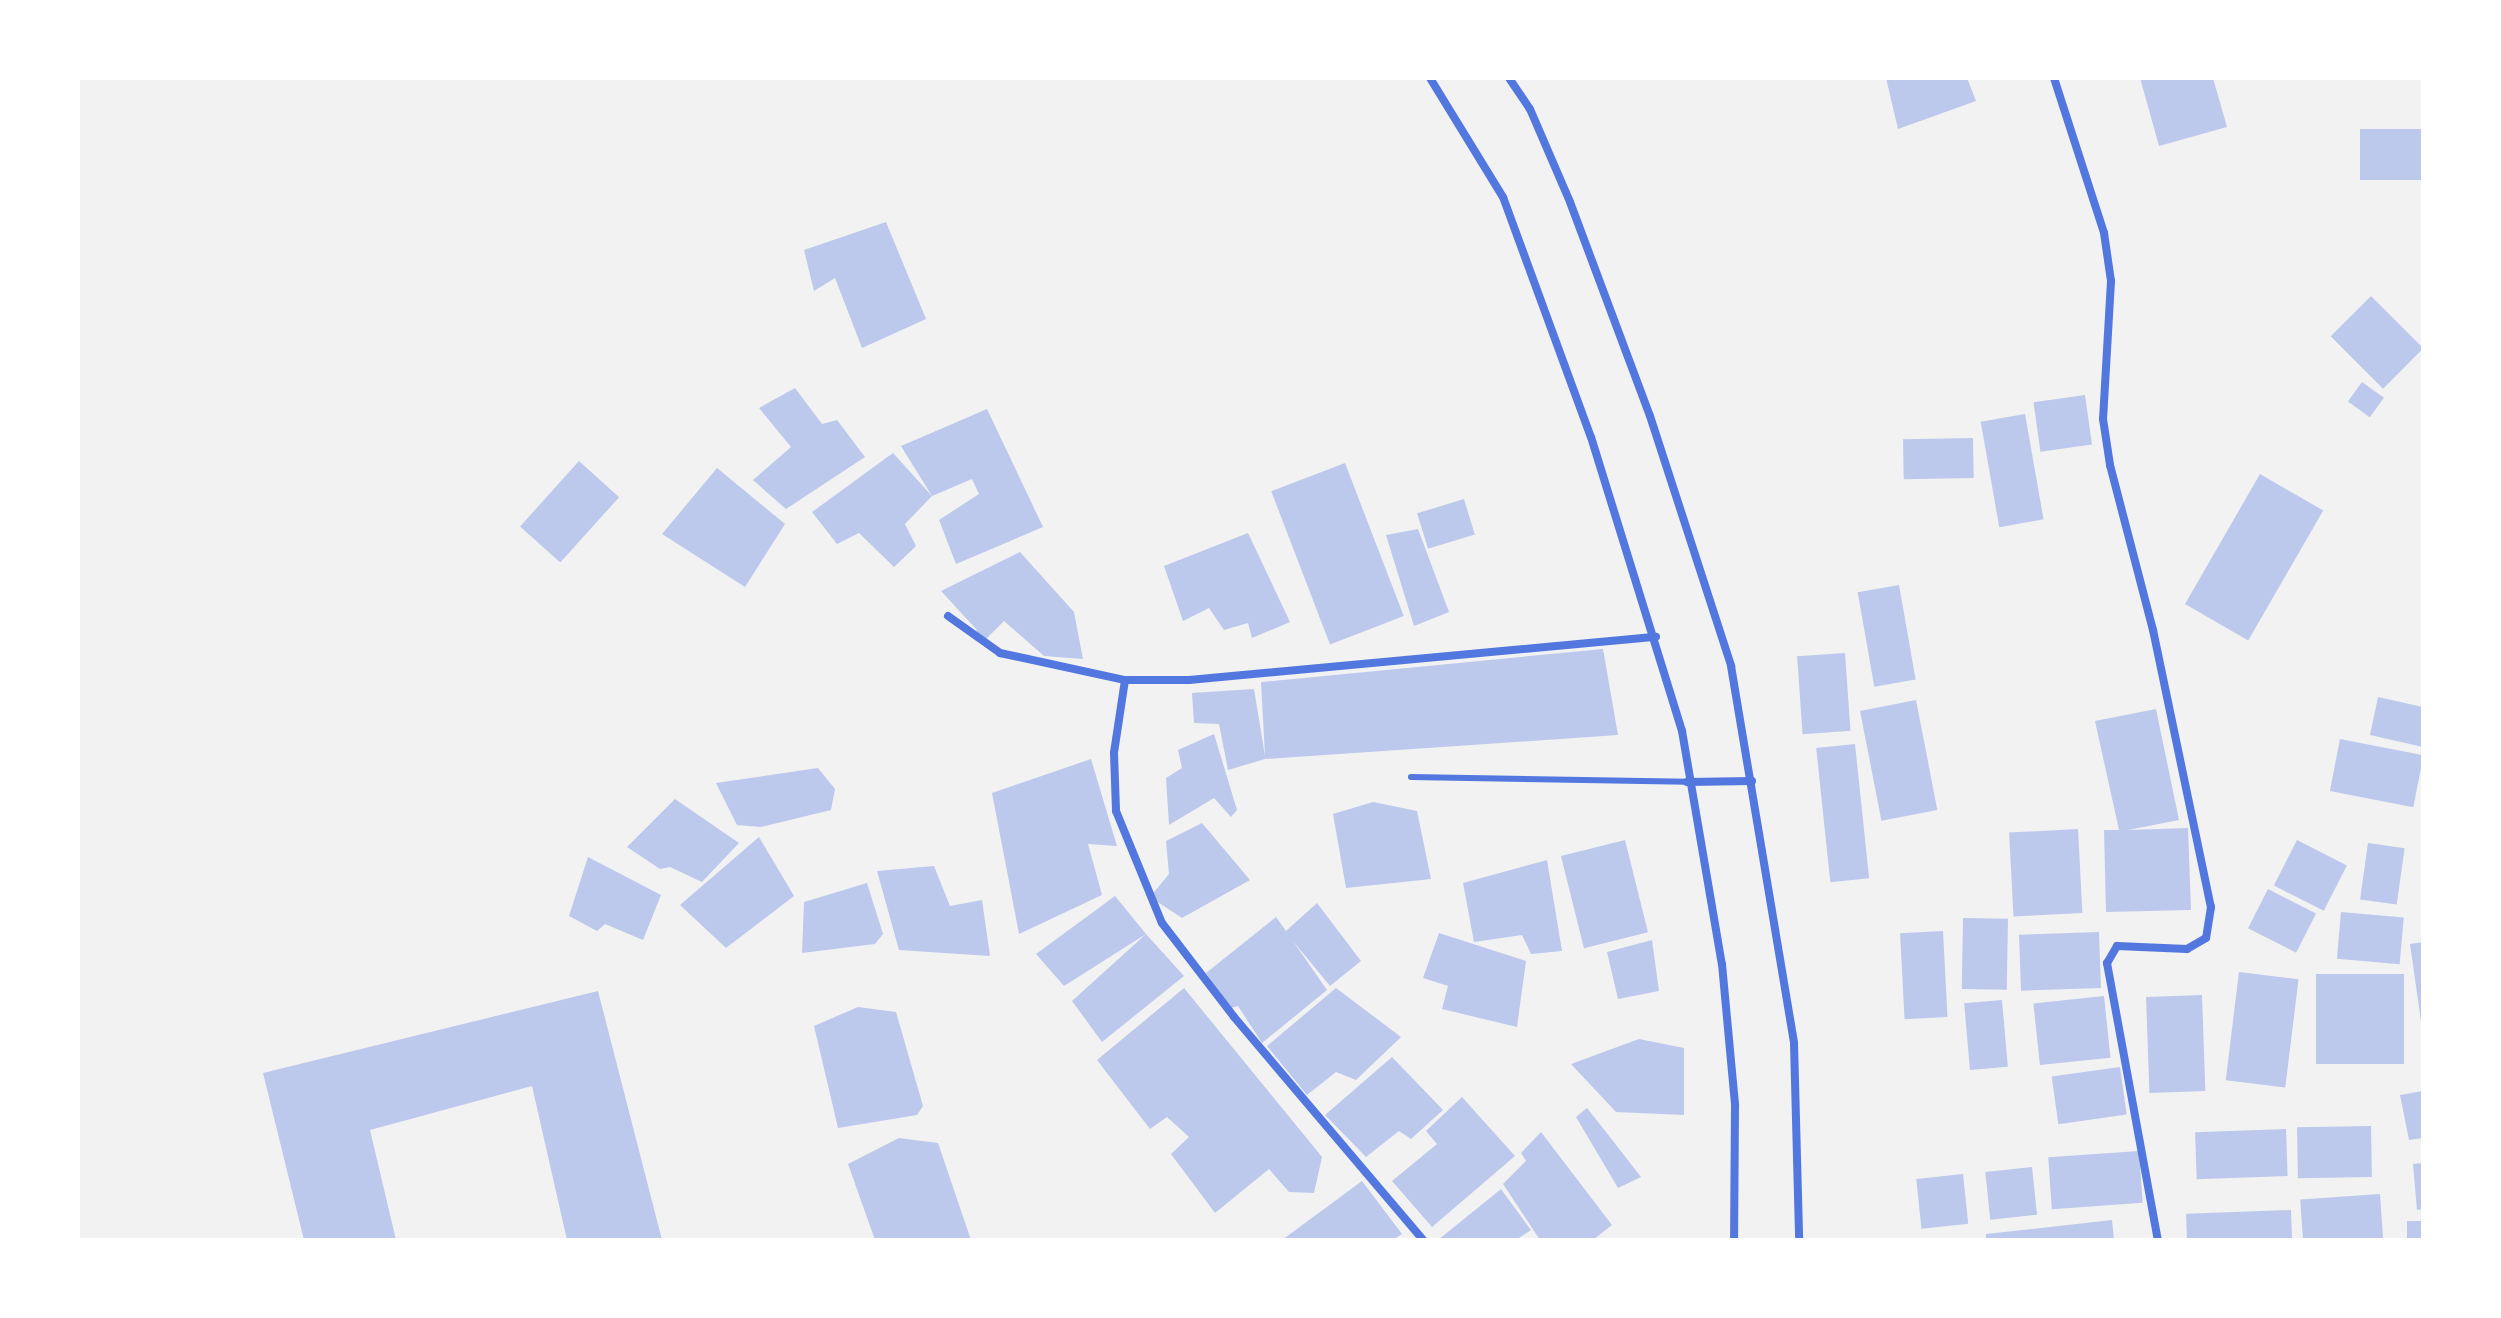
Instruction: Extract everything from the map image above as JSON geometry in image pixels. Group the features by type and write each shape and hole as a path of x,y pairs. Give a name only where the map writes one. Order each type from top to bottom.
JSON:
{"street":[{"path":"1430,78 1503,197 1591,437 1656,637 1682,731 1687,782 1722,964 1735,1105 1734,1240"},
{"path":"1509,78 1530,109 1570,202 1650,416 1731,666 1794,1043 1799,1240"},
{"path":"2054,78 2104,233 2111,281 2103,419 2110,465 2153,630 2211,907 2206,938 2187,949 2117,946 2107,963 2158,1240"},
{"path":"948,616 1000,653 1040,666 1125,680 1189,680 1656,637"},
{"path":"1125,680 1114,753 1116,811 1162,923 1234,1017 1423,1240"},
{"path":"1687,782 1752,781"}],"lane":[{"path":"1411,777 1687,782"}],"building":[{"path":"1886,78 1967,78 1976,101 1898,129"},
{"path":"2140,78 2213,78 2227,127 2159,146"},
{"path":"2360,129 2423,129 2423,180 2360,180"},
{"path":"886,222 926,319 862,348 835,278 814,291 804,250"},
{"path":"2371,296 2423,348 2383,389 2331,336"},
{"path":"2362,382 2384,398 2370,417 2348,401"},
{"path":"795,388 822,424 837,420 865,457 786,509 753,480 791,447 759,408"},
{"path":"2085,395 2092,445 2040,452 2034,402"},
{"path":"987,409 1043,527 956,564 939,520 979,494 972,479 932,496 901,446"},
{"path":"2025,414 2044,519 1999,527 1981,422"},
{"path":"1973,438 1974,478 1904,479 1903,439"},
{"path":"893,453 932,496 905,524 916,546 894,567 859,533 837,544 812,512"},
{"path":"579,461 619,497 560,563 520,526"},
{"path":"1345,463 1404,616 1330,644 1271,491"},
{"path":"717,468 785,524 745,587 662,534"},
{"path":"2260,474 2323,510 2248,640 2185,604"},
{"path":"1464,499 1475,534 1428,549 1417,513"},
{"path":"1418,529 1449,612 1414,626 1386,535"},
{"path":"1248,533 1290,622 1252,638 1248,623 1224,630 1209,608 1183,621 1164,566"},
{"path":"1020,552 1074,612 1083,659 1044,656 1004,621 982,643 976,629 941,591"},
{"path":"1899,585 1916,680 1874,687 1858,592"},
{"path":"1603,649 1618,735 1265,759 1228,770 1219,724 1194,723 1192,693 1254,689 1265,756 1261,682"},
{"path":"1845,653 1850,731 1803,734 1797,656"},
{"path":"2378,697 2423,707 2423,747 2370,735"},
{"path":"1916,700 1937,810 1881,821 1860,711"},
{"path":"2156,709 2179,820 2128,830 2188,828 2191,910 2106,912 2104,830 2119,830 2095,721"},
{"path":"1214,734 1237,810 1231,817 1214,798 1169,825 1166,778 1182,768 1178,750"},
{"path":"2340,739 2423,755 2413,807 2330,791"},
{"path":"1855,744 1869,878 1830,882 1816,748"},
{"path":"1091,759 1117,846 1088,844 1102,895 1019,934 992,793"},
{"path":"818,768 835,789 831,810 761,827 737,825 716,783"},
{"path":"675,799 739,843 702,882 670,867 660,869 627,847"},
{"path":"1373,802 1417,811 1431,879 1346,888 1333,814"},
{"path":"1202,823 1250,880 1182,918 1150,897 1169,874 1166,841"},
{"path":"2078,829 2082,913 2013,916 2009,833"},
{"path":"759,837 794,896 726,948 680,905"},
{"path":"1625,840 1648,932 1584,948 1561,856"},
{"path":"2297,840 2347,865 2324,911 2274,885"},
{"path":"2368,843 2405,848 2397,905 2360,899"},
{"path":"588,857 661,895 643,940 605,924 597,931 569,916"},
{"path":"1547,860 1562,951 1531,954 1522,935 1474,942 1463,883"},
{"path":"934,866 950,906 982,900 990,956 899,950 877,871"},
{"path":"867,883 883,934 875,944 802,953 804,902"},
{"path":"2268,889 2316,914 2296,953 2248,928"},
{"path":"1115,896 1146,934 1064,986 1036,954"},
{"path":"1317,903 1361,961 1330,986 1293,941 1327,990 1262,1043 1238,1006 1231,1008 1206,973 1276,917 1286,931"},
{"path":"2341,912 2404,917 2400,964 2337,959"},
{"path":"1963,918 2008,919 2007,990 1962,989"},
{"path":"1943,931 1948,1017 1905,1019 1900,933"},
{"path":"2099,932 2101,988 2021,991 2019,935"},
{"path":"1439,933 1526,961 1517,1027 1442,1009 1448,986 1423,978"},
{"path":"1146,934 1184,976 1102,1042 1072,1001"},
{"path":"1652,940 1659,991 1618,999 1607,952"},
{"path":"2423,942 2423,1021 2421,1021 2410,944"},
{"path":"2239,972 2299,979 2285,1087 2226,1080"},
{"path":"2316,974 2404,974 2404,1064 2316,1064"},
{"path":"1184,988 1322,1157 1314,1193 1289,1192 1269,1169 1215,1213 1171,1154 1189,1137 1167,1117 1150,1129 1097,1060"},
{"path":"1336,988 1401,1037 1356,1080 1336,1072 1307,1095 1267,1046"},
{"path":"598,991 662,1240 567,1240 532,1086 370,1130 396,1240 304,1240 263,1073"},
{"path":"2202,995 2205,1091 2149,1093 2146,997"},
{"path":"2104,996 2110,1058 2040,1065 2033,1003"},
{"path":"2002,1000 2008,1067 1970,1070 1964,1003"},
{"path":"858,1007 896,1012 923,1106 917,1115 838,1128 814,1026"},
{"path":"1639,1039 1684,1048 1684,1115 1616,1112 1571,1064"},
{"path":"1392,1057 1443,1110 1411,1139 1399,1131 1366,1157 1325,1115"},
{"path":"2120,1067 2127,1115 2058,1124 2052,1077"},
{"path":"2423,1091 2423,1138 2409,1140 2400,1095"},
{"path":"1462,1097 1515,1156 1432,1227 1392,1181 1437,1144 1426,1131"},
{"path":"1587,1108 1641,1177 1618,1188 1576,1117"},
{"path":"2371,1126 2372,1177 2298,1178 2297,1127"},
{"path":"2286,1129 2288,1176 2197,1179 2195,1132"},
{"path":"1541,1132 1612,1225 1593,1240 1540,1240 1503,1184 1526,1161 1521,1153"},
{"path":"899,1138 938,1143 971,1240 875,1240 848,1164"},
{"path":"2139,1151 2143,1203 2052,1209 2048,1157"},
{"path":"2423,1163 2423,1209 2417,1210 2413,1164"},
{"path":"2032,1167 2037,1215 1990,1220 1985,1172"},
{"path":"1963,1174 1968,1224 1921,1229 1916,1179"},
{"path":"1362,1181 1402,1234 1393,1240 1282,1240"},
{"path":"1501,1189 1531,1230 1516,1240 1438,1240"},
{"path":"2380,1194 2383,1240 2303,1240 2300,1200"},
{"path":"2291,1210 2292,1240 2187,1240 2186,1214"},
{"path":"2112,1220 2114,1240 1986,1240 1986,1234"},
{"path":"2407,1221 2423,1221 2423,1240 2407,1240"}]}
